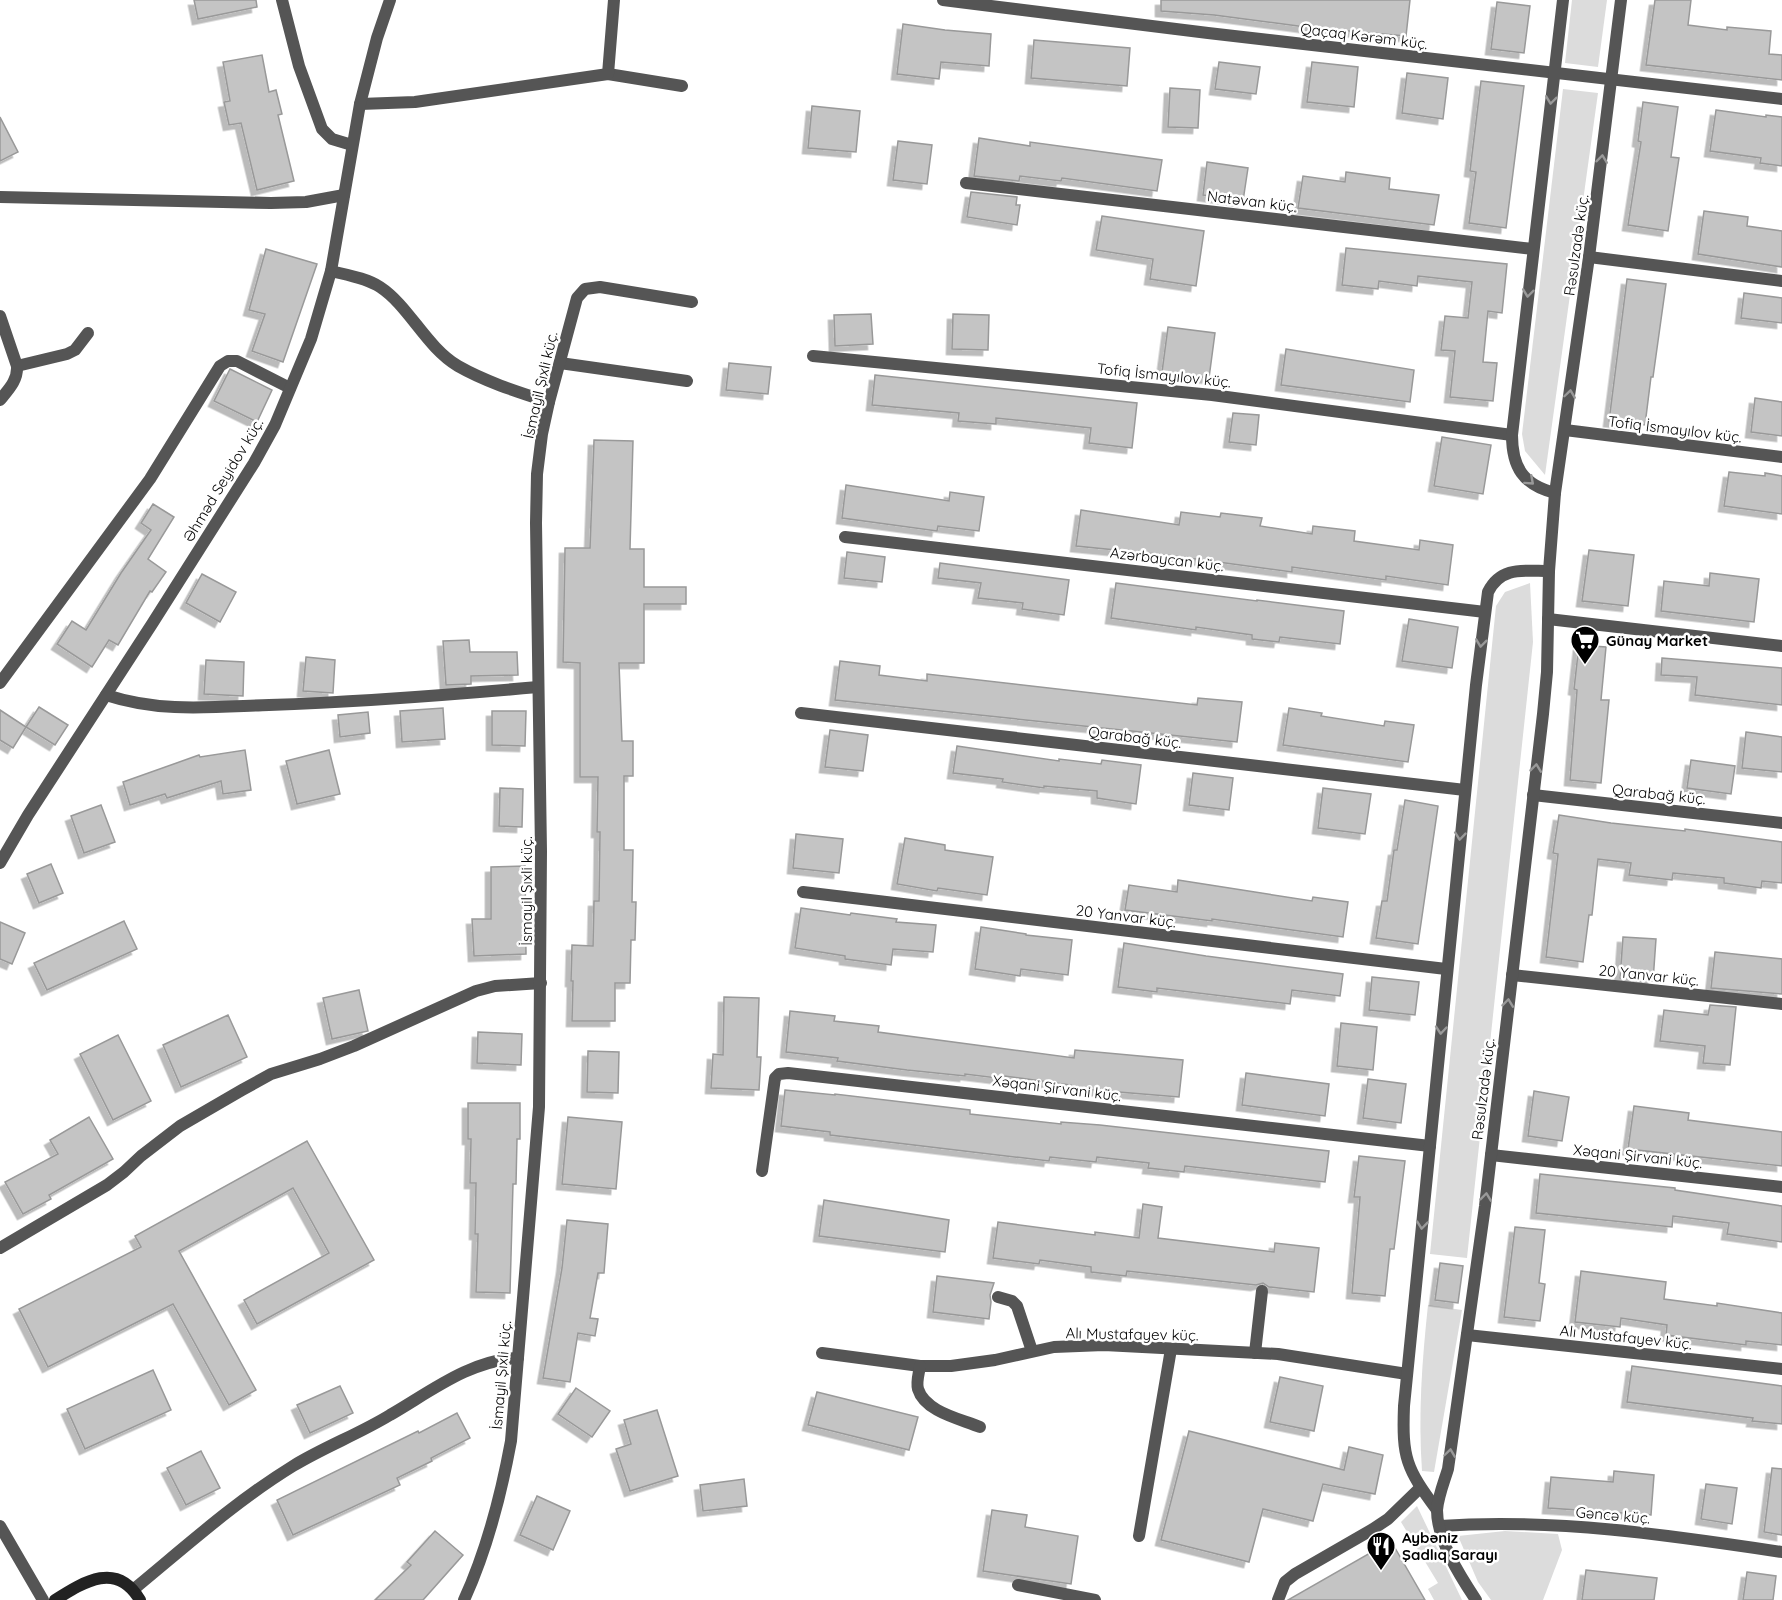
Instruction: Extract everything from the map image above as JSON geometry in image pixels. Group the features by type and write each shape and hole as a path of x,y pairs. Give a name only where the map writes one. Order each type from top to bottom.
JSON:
{"street":[{"path":"282,0 299,66 322,129 332,139 352,145"},
{"name":"Əhməd Seyidov küç.","path":"0,863 28,815 254,463 275,425 311,339 331,271 360,104 377,38 390,0"},
{"path":"608,74 615,0"},
{"name":"Qaçaq Kərəm küç.","path":"943,0 1197,32 1782,99"},
{"path":"1555,493 1539,489 1516,466 1512,450 1512,435 1563,0"},
{"name":"Rəsulzadə küç.","path":"1476,1600 1455,1568 1440,1526 1437,1510 1448,1469 1491,1155 1547,672 1549,571 1555,493 1589,256 1620,0"},
{"path":"360,104 415,102 608,74 681,86"},
{"name":"Natəvan küç.","path":"966,183 1533,249"},
{"path":"0,197 271,203 306,202 344,195"},
{"path":"1589,256 1782,280"},
{"path":"331,271 380,287 433,345 457,365 507,389 549,402"},
{"name":"İsmayil Şıxli küç.","path":"464,1600 477,1573 506,1468 518,1358 539,1107 541,983 537,474 549,402 577,298 585,289 600,287 692,302"},
{"path":"0,316 17,366 14,382 0,400"},
{"path":"17,366 68,354 75,350 88,333"},
{"name":"Tofiq İsmayılov küç.","path":"813,356 1212,395 1512,435"},
{"path":"0,683 150,479 220,366 228,361 237,361 290,388"},
{"path":"560,363 687,381"},
{"name":"Tofiq İsmayılov küç.","path":"1565,430 1782,457"},
{"name":"Azərbaycan küç.","path":"845,537 1485,612"},
{"path":"1437,1510 1420,1488 1404,1453 1404,1406 1446,969 1485,612 1488,592 1499,576 1517,571 1549,571"},
{"path":"1548,619 1782,646"},
{"path":"106,695 131,704 181,708 379,701 538,687"},
{"name":"Qarabağ küç.","path":"801,713 1465,790"},
{"name":"Qarabağ küç.","path":"1533,795 1782,823"},
{"name":"20 Yanvar küç.","path":"803,892 1446,969"},
{"name":"20 Yanvar küç.","path":"1512,975 1782,1004"},
{"path":"0,1248 107,1185 180,1126 272,1074 354,1046 476,991 495,986 541,983"},
{"name":"Xəqani Şirvani küç.","path":"762,1171 775,1078 779,1074 788,1073 1430,1146"},
{"name":"Xəqani Şirvani küç.","path":"1491,1155 1782,1187"},
{"path":"1255,1353 1262,1291"},
{"path":"998,1297 1011,1301 1017,1306 1032,1351"},
{"name":"Alı Mustafayev küç.","path":"1467,1335 1782,1369"},
{"name":"Alı Mustafayev küç.","path":"822,1353 920,1366 951,1366 1077,1345 1171,1348 1314,1358 1407,1374"},
{"path":"1139,1536 1171,1348"},
{"path":"55,1600 77,1587 100,1578 112,1577 124,1581 137,1595 265,1484 295,1465 376,1424 481,1364 518,1358"},
{"path":"920,1366 917,1387 922,1399 933,1408 980,1427"},
{"path":"1278,1600 1286,1582 1295,1574 1388,1519 1420,1488"},
{"name":"Gəncə küç.","path":"1440,1526 1489,1522 1585,1526 1782,1552"},
{"path":"0,1526 43,1600"},
{"path":"1017,1585 1095,1600"}],"shaded area":[{"path":"1572,0 1607,0 1598,67 1565,63"},
{"path":"1563,89 1598,93 1545,475 1525,451 1522,434"},
{"path":"1530,583 1533,642 1467,1258 1430,1254 1496,606 1505,592"},
{"path":"1428,1305 1462,1310 1434,1472 1422,1471 1420,1429"},
{"path":"1417,1506 1462,1600 1434,1600 1428,1589 1438,1583 1401,1522"},
{"path":"1505,1531 1558,1534 1562,1550 1543,1600 1491,1600 1478,1582 1458,1536"}],"building":[{"path":"194,0 256,0 257,7 198,19"},
{"path":"1161,0 1410,0 1406,36 1161,11"},
{"path":"1655,0 1691,0 1688,25 1727,30 1727,27 1771,31 1769,54 1782,55 1782,80 1646,65"},
{"path":"1497,2 1530,6 1524,53 1491,49"},
{"path":"903,24 991,34 989,66 941,62 939,79 897,74"},
{"path":"1034,40 1130,48 1127,86 1031,78"},
{"path":"262,55 269,92 276,90 282,114 278,115 294,181 257,190 241,123 229,125 224,102 230,101 223,62"},
{"path":"1219,62 1260,67 1256,94 1215,89"},
{"path":"1312,62 1358,67 1354,107 1307,102"},
{"path":"1407,73 1448,78 1443,119 1402,113"},
{"path":"1481,81 1524,86 1506,228 1469,223 1476,172 1470,171"},
{"path":"1170,88 1200,90 1198,128 1168,127"},
{"path":"1643,102 1678,107 1671,157 1679,158 1668,231 1628,225 1641,142 1638,141"},
{"path":"812,106 860,111 856,152 808,148"},
{"path":"1716,110 1782,117 1782,166 1760,163 1761,158 1710,151"},
{"path":"0,117 18,152 0,161"},
{"path":"979,138 1030,146 1030,142 1162,160 1157,191 1062,178 1061,181 1020,176 1019,181 974,176"},
{"path":"898,141 932,145 927,184 893,180"},
{"path":"1207,162 1248,168 1243,201 1203,195"},
{"path":"1346,172 1390,178 1389,189 1439,195 1434,225 1298,208 1303,176 1345,182"},
{"path":"971,192 1017,197 1016,205 1020,205 1017,225 967,217"},
{"path":"1704,211 1748,217 1747,226 1782,231 1782,267 1698,254"},
{"path":"1102,216 1204,231 1196,286 1150,279 1153,259 1096,250"},
{"path":"1346,248 1507,264 1502,313 1488,311 1483,362 1497,363 1493,401 1450,397 1455,351 1441,350 1445,316 1468,318 1472,282 1418,276 1417,286 1379,281 1378,289 1342,285"},
{"path":"266,249 317,264 283,362 252,351 265,314 249,310"},
{"path":"1627,279 1666,284 1645,425 1609,421"},
{"path":"1744,293 1782,298 1782,323 1741,318"},
{"path":"871,314 873,344 835,346 834,315"},
{"path":"953,314 989,315 988,350 952,349"},
{"path":"1168,327 1215,333 1209,378 1162,372"},
{"path":"1286,349 1414,370 1410,402 1281,385"},
{"path":"729,363 771,367 768,394 726,390"},
{"path":"230,369 272,390 257,422 214,401"},
{"path":"875,375 1137,403 1132,448 1089,443 1091,428 996,418 996,424 958,421 959,413 872,405"},
{"path":"1755,398 1782,402 1782,436 1751,432"},
{"path":"1233,413 1259,415 1256,445 1229,442"},
{"path":"1442,437 1491,445 1483,494 1434,486"},
{"path":"594,440 633,441 630,549 644,549 644,587 686,587 686,604 644,604 644,663 619,663 622,741 633,741 633,776 624,776 624,850 633,850 632,902 636,902 635,940 631,940 630,983 615,983 615,1021 572,1021 572,945 593,946 594,901 599,901 600,832 597,832 598,777 580,777 580,663 563,662 565,548 590,548"},
{"path":"1729,472 1782,476 1782,514 1724,506"},
{"path":"846,485 949,501 950,492 984,497 979,531 938,526 937,531 842,518"},
{"path":"153,504 174,517 148,559 166,572 152,592 150,591 118,645 109,640 92,667 57,644 72,621 86,630 151,530 141,523"},
{"path":"1081,510 1179,525 1181,512 1220,517 1221,513 1262,518 1260,526 1312,534 1313,526 1355,531 1354,541 1419,550 1420,540 1453,545 1448,585 1386,576 1386,580 1292,567 1292,572 1166,555 1076,546"},
{"path":"1589,550 1634,555 1628,606 1582,601"},
{"path":"847,552 885,557 882,582 844,578"},
{"path":"940,563 1069,580 1064,615 1022,609 1023,603 978,598 981,583 938,578"},
{"path":"1710,573 1759,579 1754,622 1661,611 1664,581 1709,586"},
{"path":"202,574 236,592 220,622 186,603"},
{"path":"1116,583 1344,611 1340,644 1280,637 1279,642 1252,639 1252,635 1111,618"},
{"path":"1409,619 1458,627 1452,668 1402,661"},
{"path":"469,640 470,652 517,652 518,675 471,676 471,684 446,685 443,641"},
{"path":"1579,645 1606,647 1601,700 1609,700 1601,783 1570,780 1577,690 1574,689"},
{"path":"306,657 335,660 333,693 303,691"},
{"path":"1662,658 1782,668 1782,705 1695,695 1697,677 1661,675"},
{"path":"206,660 244,662 243,696 204,694"},
{"path":"840,661 880,666 879,675 927,681 927,674 1197,705 1198,698 1242,702 1237,742 835,700"},
{"path":"39,707 68,725 55,745 26,727"},
{"path":"443,708 445,739 402,742 400,711"},
{"path":"1289,708 1322,713 1321,716 1384,726 1385,721 1414,725 1408,762 1283,745"},
{"path":"0,710 26,727 13,748 0,740"},
{"path":"492,711 526,711 525,746 492,745"},
{"path":"368,712 370,733 340,737 338,715"},
{"path":"830,730 868,735 863,771 825,767"},
{"path":"1746,732 1782,737 1782,772 1742,768"},
{"path":"957,746 1059,761 1059,759 1101,764 1102,760 1141,765 1136,804 1097,798 1097,791 1044,786 1044,788 1002,782 1003,779 953,773"},
{"path":"245,750 251,790 223,794 221,781 167,798 165,794 130,805 123,782 199,755 200,757"},
{"path":"329,750 340,794 297,804 286,761"},
{"path":"1691,760 1735,766 1731,794 1687,788"},
{"path":"1193,773 1233,778 1229,810 1189,805"},
{"path":"500,788 523,789 522,827 499,826"},
{"path":"1323,788 1371,794 1365,834 1318,828"},
{"path":"1405,800 1438,806 1418,944 1376,938 1382,901 1387,901 1394,850 1397,850"},
{"path":"101,805 115,842 84,853 71,816"},
{"path":"1559,815 1782,842 1782,883 1762,881 1761,888 1724,883 1724,878 1673,873 1672,880 1629,875 1631,863 1598,859 1592,915 1589,915 1583,962 1546,957 1558,854 1553,853"},
{"path":"796,834 843,839 839,873 793,868"},
{"path":"905,838 945,845 945,850 993,857 987,895 938,888 937,891 897,884"},
{"path":"51,864 63,893 39,903 27,874"},
{"path":"525,866 526,954 474,956 472,919 491,919 491,867"},
{"path":"1178,880 1312,901 1313,897 1348,902 1343,937 1125,910 1129,885 1177,892"},
{"path":"801,908 897,919 896,922 936,925 933,952 893,949 891,965 845,959 845,956 795,948"},
{"path":"124,921 137,949 47,990 34,963"},
{"path":"0,922 25,933 12,964 0,959"},
{"path":"981,927 1072,940 1068,975 1021,969 1020,976 975,969"},
{"path":"1623,937 1656,939 1653,981 1620,978"},
{"path":"1124,943 1343,974 1340,996 1292,990 1290,1004 1157,988 1157,992 1118,987"},
{"path":"1715,952 1782,959 1782,994 1711,988"},
{"path":"1372,977 1419,982 1415,1015 1369,1010"},
{"path":"359,990 368,1031 332,1039 323,998"},
{"path":"724,997 759,998 757,1057 761,1057 759,1090 711,1088 713,1054 723,1055"},
{"path":"1710,1005 1736,1007 1730,1065 1703,1063 1705,1046 1660,1041 1664,1010 1708,1015"},
{"path":"790,1011 835,1016 834,1021 879,1026 878,1032 1074,1058 1075,1050 1183,1060 1179,1097 1070,1088 1071,1085 1005,1076 1005,1079 907,1070 786,1052"},
{"path":"228,1015 247,1057 181,1087 163,1045"},
{"path":"1341,1023 1377,1027 1373,1070 1337,1066"},
{"path":"478,1032 522,1034 521,1065 477,1063"},
{"path":"118,1035 151,1101 113,1120 80,1054"},
{"path":"588,1051 619,1052 618,1093 587,1092"},
{"path":"1246,1073 1329,1084 1325,1116 1242,1105"},
{"path":"1368,1079 1406,1084 1401,1123 1363,1118"},
{"path":"785,1090 970,1110 970,1114 1061,1124 1061,1122 1100,1125 1329,1151 1325,1182 1185,1166 1184,1172 1148,1168 1149,1163 1097,1157 1096,1162 1050,1157 1049,1161 830,1135 830,1132 781,1126"},
{"path":"1534,1091 1569,1097 1562,1141 1528,1136"},
{"path":"468,1103 520,1103 520,1139 517,1139 516,1184 513,1184 510,1293 476,1292 478,1234 475,1234 476,1183 470,1183 471,1139 468,1139"},
{"path":"1634,1106 1689,1113 1688,1120 1782,1132 1782,1166 1628,1149"},
{"path":"89,1117 113,1159 49,1195 51,1199 23,1214 5,1182 58,1154 50,1140"},
{"path":"568,1117 622,1122 616,1189 562,1184"},
{"path":"307,1141 374,1260 257,1324 244,1300 329,1253 293,1188 179,1251 256,1390 229,1405 173,1304 48,1367 19,1309 141,1247 135,1236"},
{"path":"1359,1156 1405,1161 1394,1249 1390,1249 1385,1296 1352,1293 1360,1197 1354,1197"},
{"path":"1540,1174 1675,1188 1675,1190 1782,1206 1782,1242 1727,1234 1729,1223 1673,1216 1672,1227 1536,1213"},
{"path":"824,1200 949,1220 945,1252 819,1236"},
{"path":"1143,1204 1162,1207 1158,1238 1274,1252 1275,1243 1319,1248 1314,1292 1269,1287 1263,1283 1256,1285 1127,1271 1126,1276 1091,1272 1091,1267 1040,1260 1039,1264 993,1258 998,1222 1095,1235 1095,1232 1139,1238"},
{"path":"567,1220 608,1224 604,1273 598,1273 590,1318 598,1319 595,1336 578,1333 570,1382 543,1378 562,1268"},
{"path":"1515,1227 1545,1230 1539,1283 1545,1284 1540,1321 1504,1317"},
{"path":"1440,1263 1463,1266 1458,1303 1435,1300"},
{"path":"1581,1271 1666,1282 1664,1299 1717,1306 1717,1303 1782,1313 1782,1345 1746,1341 1746,1345 1666,1335 1667,1325 1621,1318 1620,1327 1575,1322"},
{"path":"937,1276 994,1283 990,1295 989,1319 933,1312"},
{"path":"1632,1366 1782,1386 1782,1424 1752,1421 1753,1418 1627,1402"},
{"path":"153,1370 171,1410 85,1449 67,1409"},
{"path":"1280,1377 1323,1386 1314,1431 1270,1422"},
{"path":"340,1386 353,1413 310,1433 297,1405"},
{"path":"576,1388 610,1411 592,1437 558,1414"},
{"path":"817,1392 918,1417 909,1450 808,1425"},
{"path":"657,1410 678,1476 630,1491 616,1449 631,1444 624,1420"},
{"path":"457,1413 470,1438 431,1458 432,1461 397,1478 400,1485 293,1535 277,1500"},
{"path":"1189,1431 1344,1470 1349,1447 1383,1455 1375,1494 1323,1484 1313,1521 1263,1509 1249,1562 1161,1540"},
{"path":"201,1451 220,1488 186,1505 167,1468"},
{"path":"1772,1468 1782,1469 1782,1535 1764,1532"},
{"path":"1614,1471 1654,1475 1651,1515 1548,1508 1551,1477 1613,1482"},
{"path":"744,1479 747,1506 703,1511 700,1485"},
{"path":"1706,1484 1737,1488 1732,1524 1701,1519"},
{"path":"537,1496 570,1511 553,1550 520,1535"},
{"path":"992,1510 1027,1515 1025,1527 1078,1536 1071,1584 983,1571"},
{"path":"435,1531 463,1555 423,1600 375,1600 411,1565 407,1562"},
{"path":"1391,1541 1425,1600 1288,1600"},
{"path":"1586,1570 1657,1578 1654,1600 1582,1600"},
{"path":"1747,1572 1776,1576 1773,1600 1743,1600"}],"place":[{"name":"Günay Market","path":"1585,666"},
{"name":"Aybəniz Şadlıq Sarayı","path":"1381,1572"}]}
